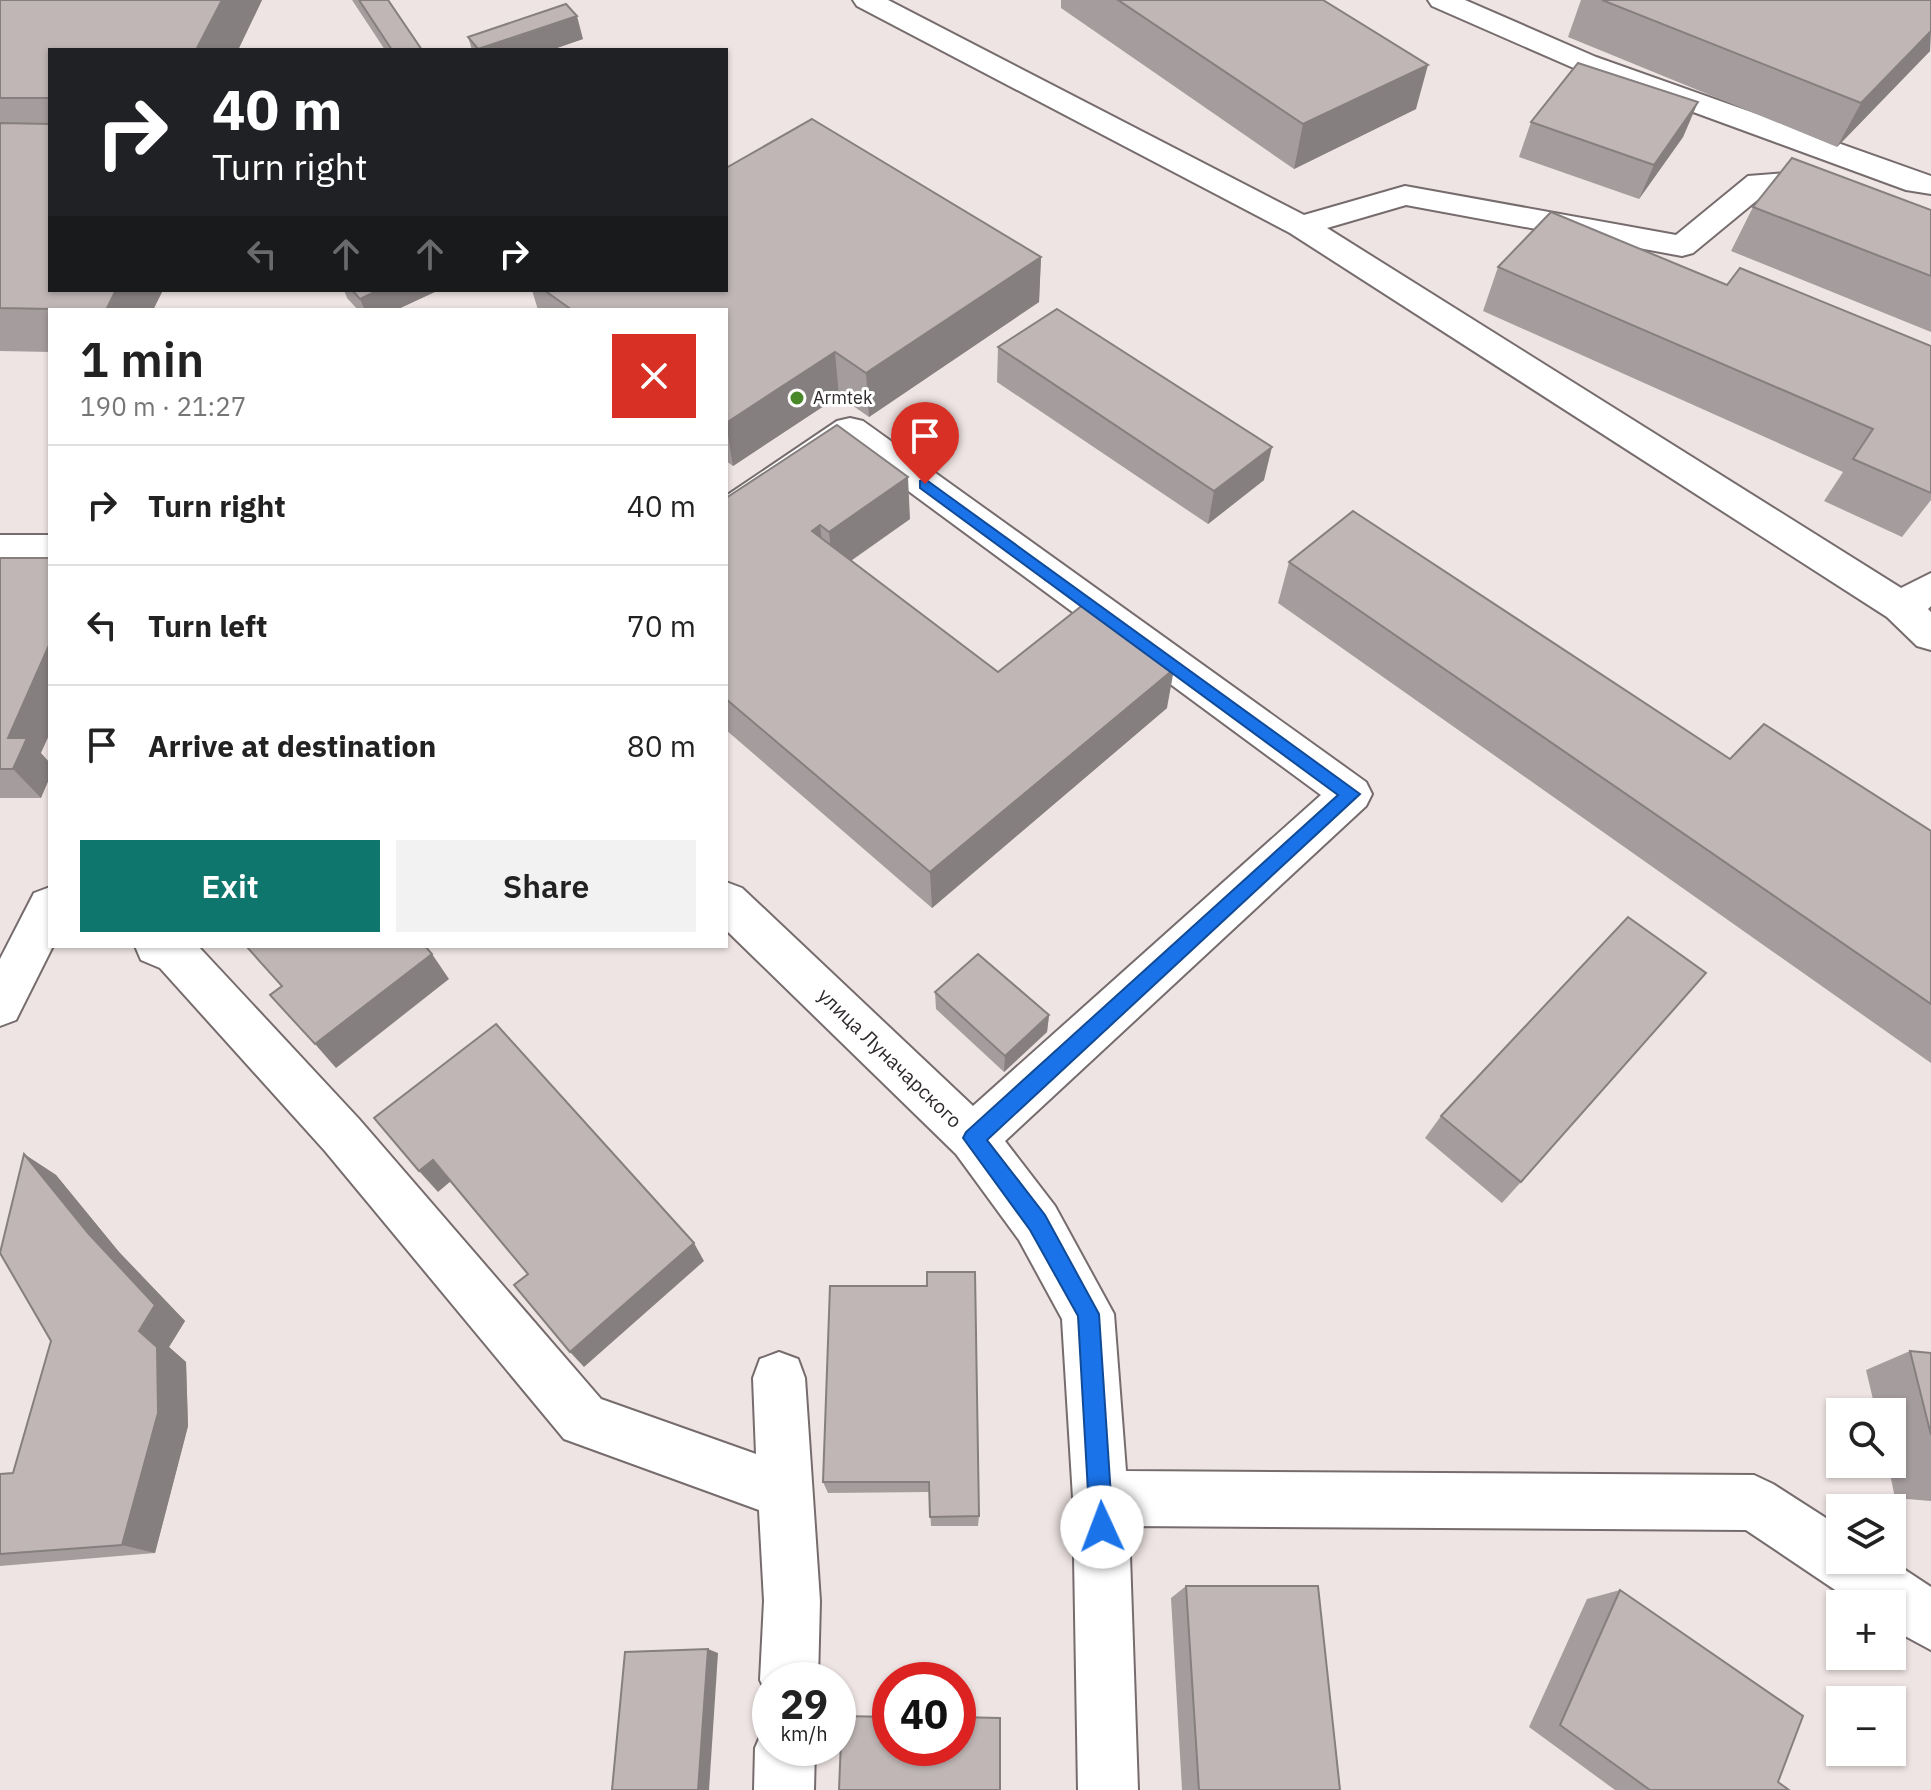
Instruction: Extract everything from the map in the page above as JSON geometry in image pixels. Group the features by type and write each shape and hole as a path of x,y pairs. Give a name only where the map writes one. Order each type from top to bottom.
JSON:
{"street":[{"path":"867,0 1301,226 1916,597 1931,635"},
{"path":"903,0 929,31"},
{"path":"1442,0 1586,63 1917,183 1931,185"},
{"path":"1301,226 1405,195 1682,246 1759,183 1815,180 1931,245"},
{"path":"728,513 850,430 1351,794 973,1138"},
{"path":"0,549 48,549"},
{"name":"улица Луначарского","path":"728,903 973,1138 1037,1223 1088,1314 1101,1498 1108,1790"},
{"path":"0,1005 48,910"},
{"path":"162,948 176,954 342,1135 583,1420 785,1492"},
{"path":"779,1378 792,1601 790,1662"},
{"path":"1101,1498 1754,1503 1826,1551"},
{"path":"1861,1574 1931,1621"},
{"path":"784,1790 785,1766"}],"building":[{"path":"0,0 222,0 197,48 48,48 48,98 0,98"},
{"path":"359,0 388,0 421,48 391,48"},
{"path":"1118,0 1323,0 1428,65 1303,124"},
{"path":"1602,0 1931,0 1931,31 1861,103"},
{"path":"566,4 577,16 481,48 477,48 468,37"},
{"path":"1578,63 1698,102 1654,165 1531,122"},
{"path":"812,119 1041,257 866,373 835,352 728,422 728,308 569,308 547,292 728,292 728,167"},
{"path":"0,123 48,124 48,292 115,292 107,308 0,308"},
{"path":"1792,158 1931,210 1931,276 1753,207"},
{"path":"1551,212 1727,285 1740,268 1931,346 1931,493 1853,459 1873,429 1498,267"},
{"path":"354,292 375,292 360,299"},
{"path":"1057,309 1272,447 1214,491 998,347"},
{"path":"837,425 908,477 829,532 820,525 812,531 998,672 1084,604 1174,669 930,872 728,701 728,497"},
{"path":"1353,511 1730,759 1764,724 1931,831 1931,1004 1289,562"},
{"path":"0,558 48,558 48,648 8,738 27,738 13,769 0,769"},
{"path":"1628,917 1706,973 1521,1182 1441,1116"},
{"path":"248,948 427,948 432,954 315,1044 270,995 282,986"},
{"path":"978,954 1049,1015 1005,1056 935,992"},
{"path":"496,1024 694,1243 570,1352 514,1285 528,1274 433,1160 419,1171 374,1118"},
{"path":"24,1154 88,1233 155,1305 139,1331 157,1347 158,1413 122,1545 0,1554 0,1474 13,1473 51,1341 0,1253"},
{"path":"927,1272 975,1272 979,1516 930,1517 929,1482 823,1482 830,1286 927,1286"},
{"path":"1910,1351 1931,1353 1931,1435"},
{"path":"1186,1586 1318,1586 1340,1790 1199,1790"},
{"path":"1620,1590 1803,1716 1778,1782 1789,1790 1650,1790 1560,1725"},
{"path":"708,1649 698,1790 612,1790 625,1652"},
{"path":"856,1716 872,1717 872,1766 976,1766 976,1717 1000,1718 1000,1790 839,1790 840,1766 856,1766"}],"place":[{"name":"Armtek","path":"797,398"}],"route":[{"path":"925,484 1351,794 973,1138 1037,1223 1088,1314 1102,1527"}]}
